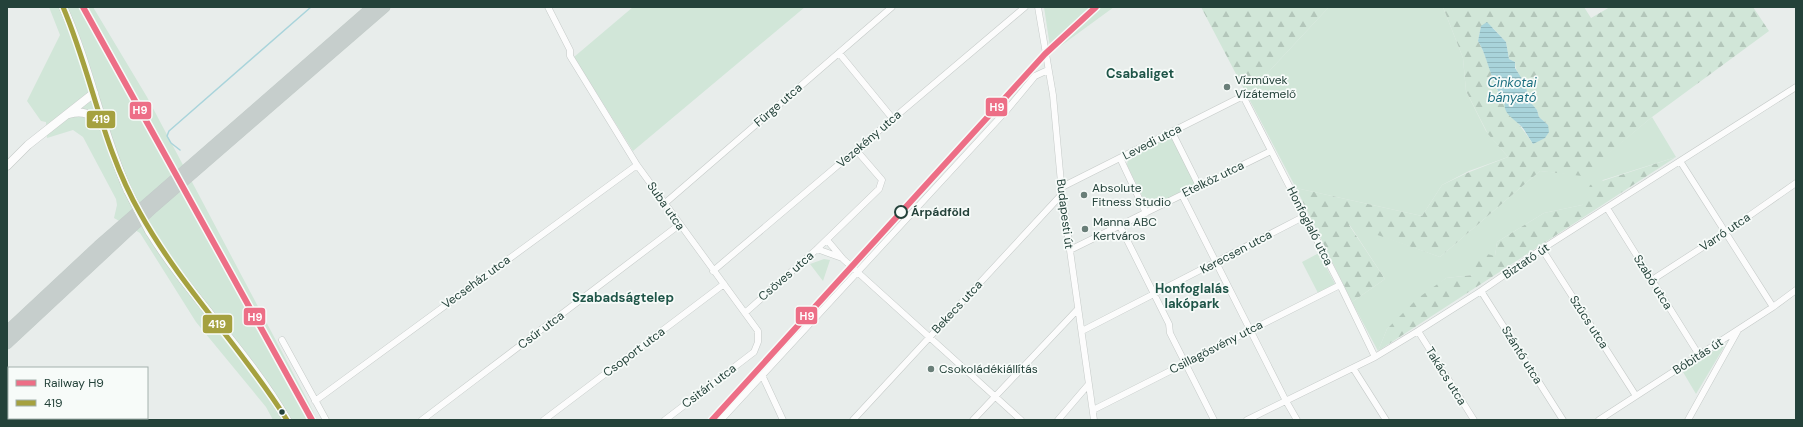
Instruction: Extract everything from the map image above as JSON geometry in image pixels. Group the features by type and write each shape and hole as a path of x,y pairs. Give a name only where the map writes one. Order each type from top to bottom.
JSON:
{"highway":[{"path":"7,331 98,246 372,7"},
{"path":"7,344 148,213 385,7"}],"street":[{"path":"63,7 78,43 104,130 128,191 149,231 162,251 237,348 288,420"},
{"name":"Suba utca","path":"548,7 570,50 570,56 637,165 713,271 746,312 758,331 758,342 754,352"},
{"name":"Fürge utca","path":"664,204 892,7"},
{"name":"Vezekény utca","path":"713,271 1025,7"},
{"name":"Budapesti út","path":"1038,7 1053,95 1062,194 1094,420"},
{"path":"839,53 892,119"},
{"path":"721,420 1006,111 1035,76 1048,70"},
{"name":"Biztató út","path":"1247,420 1375,357 1418,331 1481,291 1542,249 1796,87"},
{"path":"7,166 28,145 94,93"},
{"name":"Levedi utca","path":"1062,186 1243,96"},
{"name":"Honfoglaló utca","path":"1243,96 1340,285 1375,357"},
{"path":"66,115 76,112 87,113 98,121 104,130"},
{"path":"1172,132 1200,186"},
{"name":"Csöves utca","path":"746,312 827,240 879,189 882,180 856,151"},
{"name":"Etelköz utca","path":"1070,250 1271,151"},
{"path":"1120,158 1146,213"},
{"path":"1680,161 1773,307"},
{"name":"Vecseház utca","path":"315,401 637,165"},
{"name":"Varró utca","path":"1652,280 1726,232 1796,183"},
{"name":"Bekecs utca","path":"853,420 1062,194"},
{"path":"1182,195 1297,420"},
{"name":"Szabó utca","path":"1607,208 1699,355"},
{"name":"Kerecsen utca","path":"1082,331 1216,263 1304,216"},
{"name":"Csűr utca","path":"422,420 679,225"},
{"path":"1120,226 1169,324 1170,333 1214,420"},
{"path":"827,240 844,259 1021,420"},
{"path":"817,249 844,259"},
{"name":"Szűcs utca","path":"1542,249 1636,396"},
{"name":"Csoport utca","path":"544,420 724,284"},
{"name":"Csillagösvény utca","path":"1093,410 1340,285"},
{"name":"Bóbitás út","path":"1599,420 1773,307 1796,290"},
{"name":"Szántó utca","path":"1481,291 1563,420"},
{"path":"973,420 1078,309"},
{"path":"1688,420 1738,330"},
{"name":"Takács utca","path":"1418,331 1474,420"},
{"path":"282,340 326,420"},
{"name":"Csitári utca","path":"665,420 754,352"},
{"path":"1352,368 1386,420"},
{"path":"762,375 784,420"},
{"path":"1058,420 1088,385"}],"green space":[{"path":"49,7 93,7 147,97 317,420 273,420 266,407 196,322 140,233 114,218 117,205 116,199 83,137 73,130 47,138 46,122 41,121 27,101 60,35"},
{"path":"633,7 805,7 633,151 574,57"},
{"path":"1044,7 1114,7 1051,53"},
{"path":"1201,7 1329,7 1247,95"},
{"path":"1329,7 1443,7 1463,58 1466,91 1486,131 1508,157 1469,171 1442,185 1422,216 1296,188 1247,95"},
{"path":"1443,7 1584,7 1591,18 1610,7 1753,7 1769,31 1652,117 1582,176 1540,171 1440,257 1349,225 1385,279 1352,302 1296,188 1422,216 1442,185 1467,173 1508,157 1488,134 1466,91 1463,58","holes":["1481,26 1493,28 1506,42 1509,59 1515,62 1517,71 1526,88 1527,98 1537,110 1539,117 1548,125 1533,144 1511,114 1500,95 1478,41"]},
{"path":"1652,117 1676,157 1603,180 1582,205 1544,213 1497,242 1495,256 1473,275 1446,278 1387,329 1378,351 1352,302 1385,279 1349,224 1440,257 1540,171 1582,175"},
{"path":"1169,137 1172,138 1195,183 1194,186 1149,208 1127,165 1128,159 1131,159"},
{"path":"1676,157 1378,351 1387,329 1418,298 1446,278 1473,275 1479,252 1495,256 1497,242 1544,213 1582,205 1590,185"},
{"path":"1319,253 1335,284 1318,293 1302,262"},
{"path":"824,259 830,260 823,281 810,264"},
{"path":"1722,345 1724,347 1696,394 1683,372"}],"water":[{"name":"Cinkotai bányató","path":"1487,22 1506,42 1509,59 1515,62 1515,68 1524,82 1527,91 1527,98 1537,110 1539,117 1548,125 1549,132 1545,138 1533,144 1522,127 1507,113 1505,109 1505,101 1496,87 1478,41 1481,26"}],"waterway":[{"path":"180,150 171,143 167,136 169,131 311,7"}],"rail line":[{"name":"H9","path":"83,7 312,420"},
{"name":"H9","path":"712,420 1045,54 1096,7"}],"transit line":[{"name":"419","path":"63,7 82,59 116,163 127,189 140,213 174,266 251,368 287,420"}],"place":[{"name":"Vízművek Vízátemelő","path":"1227,87"},
{"name":"Absolute Fitness Studio","path":"1084,195"},
{"name":"Árpádföld","path":"901,212"},
{"name":"Manna ABC Kertváros","path":"1085,229"},
{"name":"Csokoládékiállítás","path":"931,369"}],"district":[{"name":"Csabaliget","path":"1140,73"},
{"name":"Honfoglalás lakópark","path":"1192,296"},
{"name":"Szabadságtelep","path":"623,297"}]}
